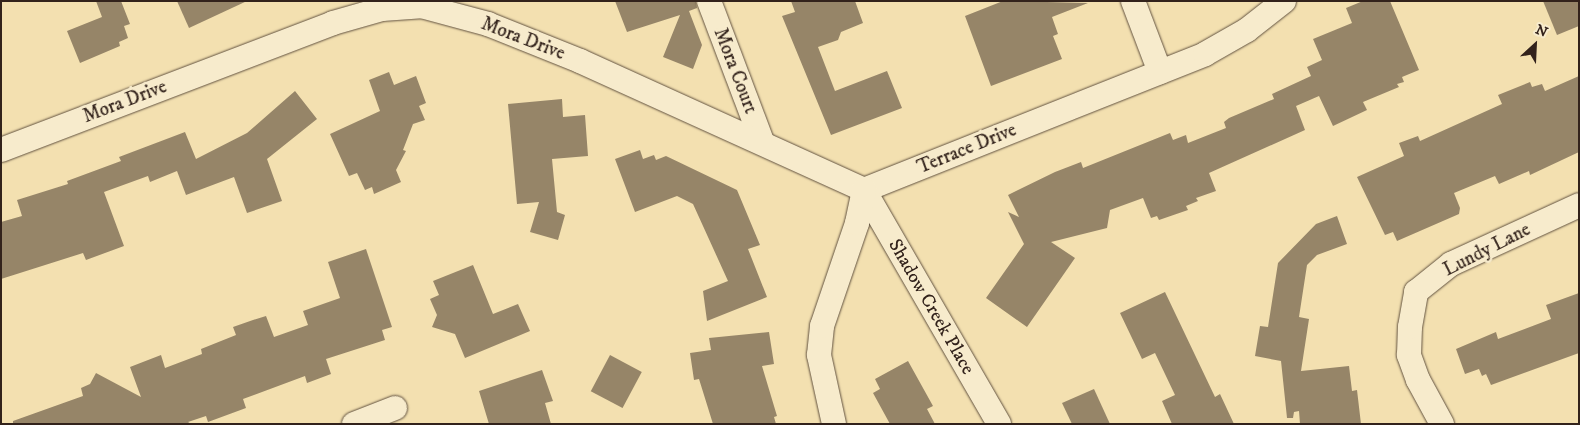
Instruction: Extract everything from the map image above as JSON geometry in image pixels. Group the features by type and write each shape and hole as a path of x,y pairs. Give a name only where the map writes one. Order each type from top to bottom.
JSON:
{"street":[{"name":"Mora Court","path":"709,1 762,141"},
{"path":"1133,1 1160,72"},
{"name":"Terrace Drive","path":"864,190 1160,72 1238,35 1284,1"},
{"name":"Mora Drive","path":"1,150 333,23 382,9 414,6 446,11 488,24 762,141 864,190"},
{"path":"834,424 820,355 822,326 857,222 864,190"},
{"name":"Shadow Creek Place","path":"864,190 999,424"},
{"name":"Lundy Lane","path":"1442,424 1418,380 1409,355 1410,327 1416,292 1451,264 1579,205"},
{"path":"354,424 395,408"}],"building":[{"path":"96,1 121,1 130,24 124,26 128,38 119,42 120,46 80,63 67,31 102,17"},
{"path":"177,1 247,1 189,28"},
{"path":"615,1 696,1 697,8 689,11 702,45 693,69 663,57 680,15 627,32"},
{"path":"791,1 855,1 863,23 841,32 838,40 818,47 835,91 887,71 902,108 831,135 782,16 795,12"},
{"path":"1003,1 1088,3 1052,17 1058,34 1053,36 1062,59 991,86 965,16"},
{"path":"1363,1 1390,1 1419,70 1402,77 1404,82 1397,84 1399,87 1363,102 1367,110 1333,126 1319,96 1296,106 1305,130 1209,173 1216,191 1196,198 1198,201 1186,206 1188,210 1159,220 1157,216 1151,218 1143,198 1110,210 1107,228 1051,242 1075,258 1027,327 986,298 1024,244 1008,212 1019,217 1008,195 1055,172 1081,162 1083,168 1170,133 1173,140 1186,135 1188,143 1226,128 1224,122 1229,118 1274,99 1272,94 1311,76 1307,67 1322,60 1313,39 1352,23 1346,8"},
{"path":"1543,1 1579,1 1579,26 1557,35"},
{"path":"389,72 394,85 416,76 426,103 419,106 425,120 413,124 403,150 406,151 396,170 401,182 374,194 372,187 365,190 357,173 349,176 330,134 380,111 369,80"},
{"path":"1579,76 1579,152 1530,175 1529,171 1499,184 1495,176 1454,193 1460,208 1459,214 1397,241 1393,232 1385,235 1357,177 1404,156 1399,143 1418,136 1420,141 1502,104 1498,95 1530,82 1532,87 1542,84 1545,91"},
{"path":"295,91 317,119 267,159 282,201 247,213 234,177 186,195 177,171 150,182 148,176 104,192 124,246 86,260 83,253 1,279 1,222 22,216 17,200 68,184 67,181 121,161 119,157 185,132 196,159 247,133"},
{"path":"562,99 563,117 585,115 588,156 552,159 557,212 565,215 558,240 530,232 539,202 517,204 508,104"},
{"path":"640,150 643,159 654,155 656,160 666,156 737,190 760,245 748,249 767,297 707,321 703,291 728,281 693,204 677,196 635,212 615,159"},
{"path":"1337,216 1347,244 1317,255 1307,265 1299,317 1309,319 1301,371 1349,366 1352,391 1357,390 1361,424 1300,424 1299,411 1294,412 1293,418 1287,418 1281,361 1255,356 1260,326 1268,327 1278,263 1316,224"},
{"path":"366,249 392,327 382,330 385,340 326,359 331,374 307,383 305,376 243,399 246,408 208,422 206,416 188,422 191,424 13,424 13,421 83,396 81,388 90,384 96,373 141,397 130,367 161,355 165,368 202,354 201,349 236,335 233,327 253,320 266,316 274,337 308,325 303,311 340,298 328,262"},
{"path":"473,265 493,314 518,304 530,331 465,358 455,334 432,327 437,315 430,299 439,295 433,281"},
{"path":"1165,292 1215,397 1220,394 1234,424 1172,424 1162,401 1175,395 1155,353 1142,359 1120,313"},
{"path":"1579,293 1579,353 1491,385 1486,374 1482,376 1479,369 1465,374 1456,349 1496,332 1498,339 1551,319 1546,305"},
{"path":"769,332 774,364 762,366 777,416 774,417 776,424 713,424 699,379 694,380 690,353 711,350 709,338"},
{"path":"610,355 642,372 623,408 591,391"},
{"path":"908,361 933,406 927,409 935,424 890,424 873,393 880,389 875,379"},
{"path":"542,370 553,401 545,403 551,424 489,424 479,391"},
{"path":"1094,389 1110,424 1072,424 1062,403"}]}
